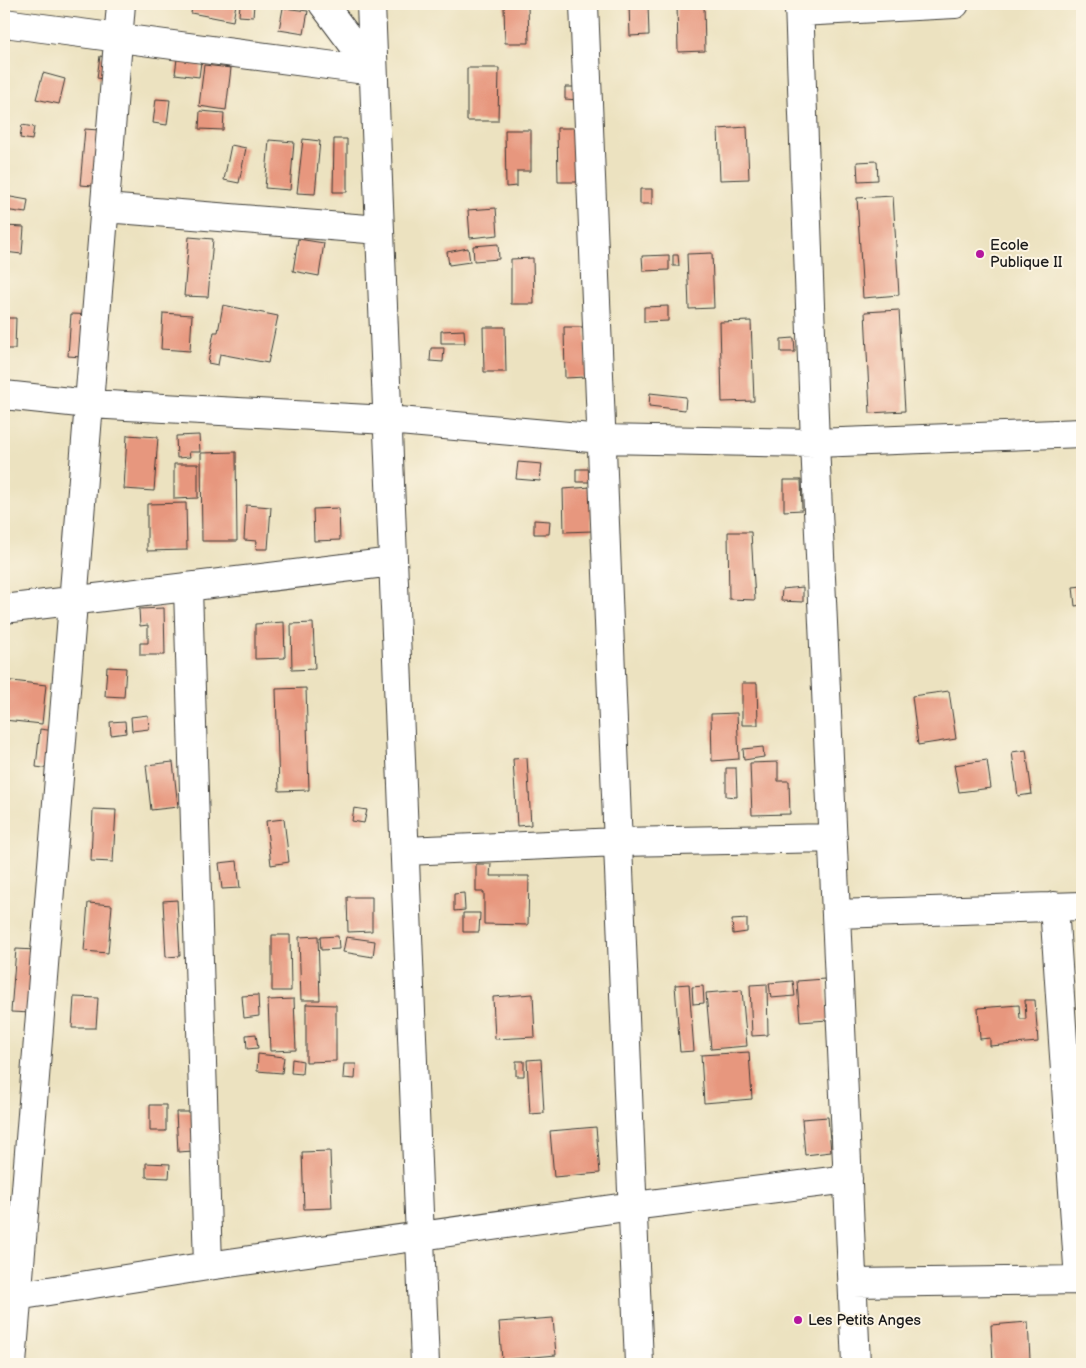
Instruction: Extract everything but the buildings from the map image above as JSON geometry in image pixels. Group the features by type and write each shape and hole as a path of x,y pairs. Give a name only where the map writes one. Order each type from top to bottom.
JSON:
{"street":[{"path":"12,1364 11,1297 73,599 121,4"},
{"path":"323,4 373,71"},
{"path":"371,4 426,1364"},
{"path":"584,4 639,1364"},
{"path":"856,1364 815,443 799,8 955,4"},
{"path":"4,23 373,71"},
{"path":"105,208 380,230"},
{"path":"4,395 89,404 388,420 602,439 815,443 1082,434"},
{"path":"4,609 73,599 188,588 393,562"},
{"path":"188,588 208,1266"},
{"path":"405,851 618,842 833,838"},
{"path":"852,1283 1081,1281 1054,906"},
{"path":"836,914 1082,906"},
{"path":"11,1297 208,1266 632,1206 848,1179"}],"place":[{"name":"Ecole Publique II","path":"980,254"},
{"name":"Les Petits Anges","path":"798,1320"}]}
